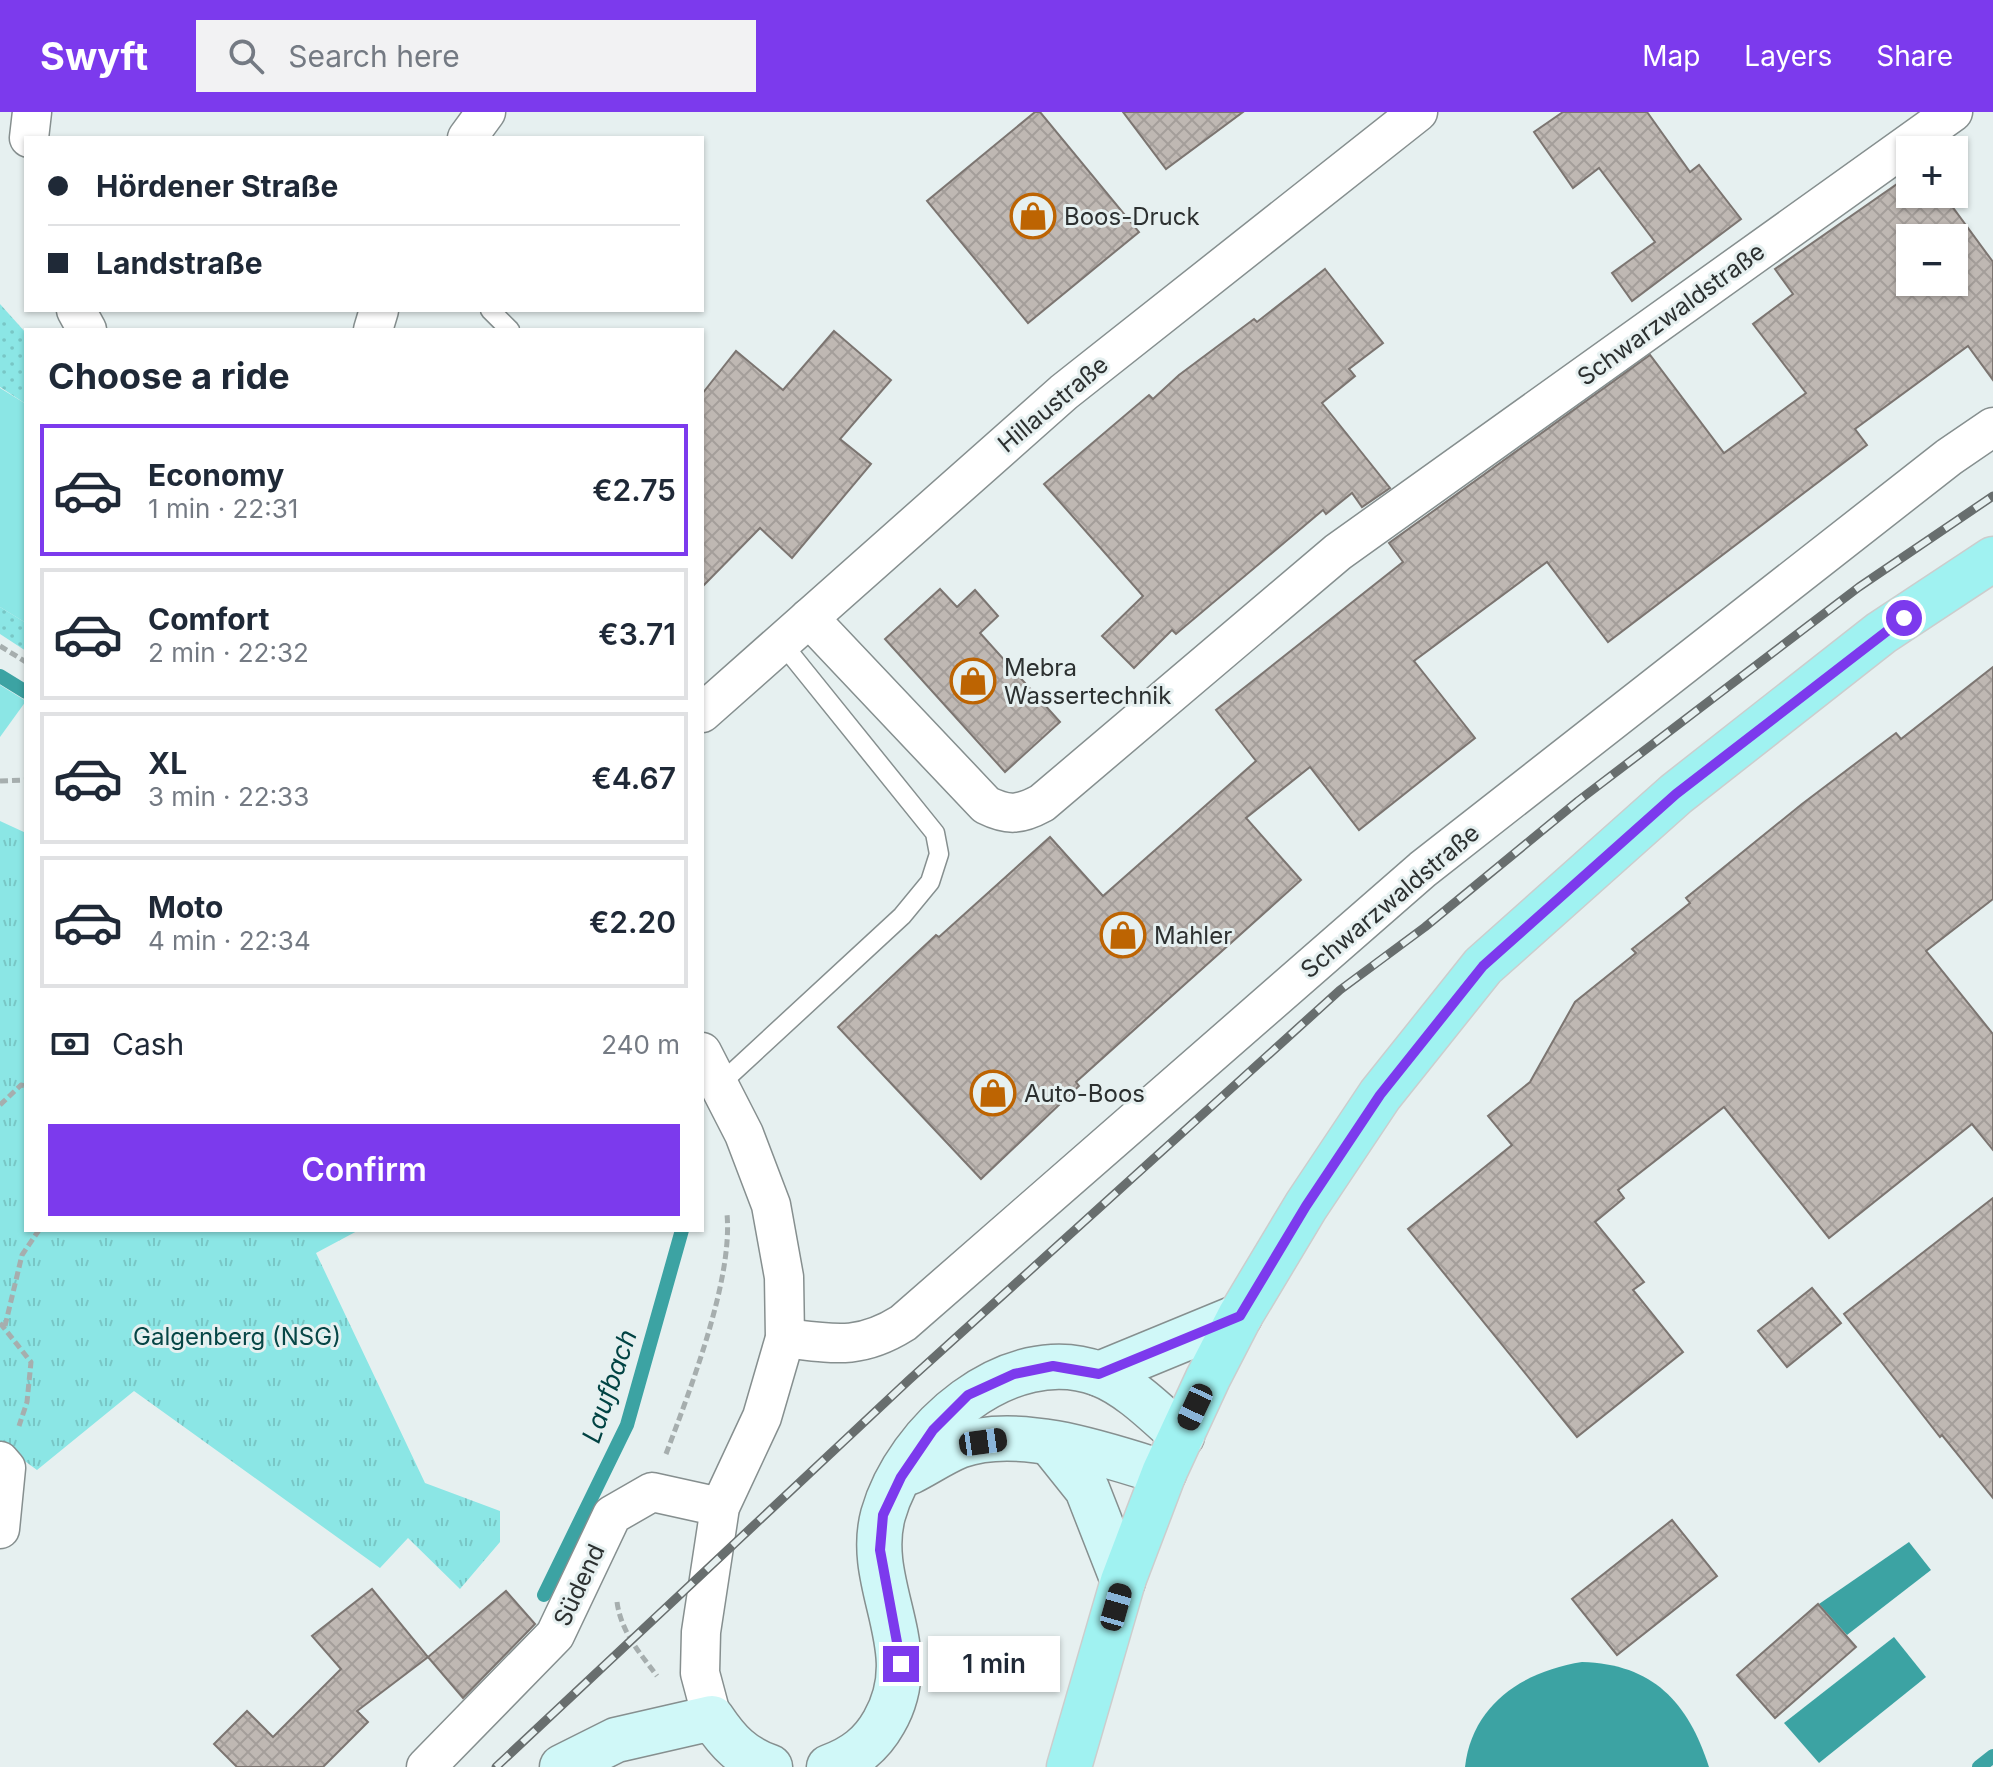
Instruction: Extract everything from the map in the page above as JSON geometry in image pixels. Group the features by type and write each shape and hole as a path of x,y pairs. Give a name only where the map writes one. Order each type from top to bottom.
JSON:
{"main road":[{"path":"1069,1767 1123,1581 1173,1454 1240,1316 1306,1206 1380,1095 1483,966 1676,794 1881,633 1993,559"}],"street":[{"path":"29,136 32,112"},
{"path":"468,136 486,112"},
{"name":"Hillaustraße","path":"704,711 1064,392 1418,112"},
{"name":"Schwarzwaldstraße","path":"795,630 986,805 1001,812 1020,814 1042,803 1338,552 1953,112"},
{"name":"Schwarzwaldstraße","path":"785,1338 848,1346 880,1338 903,1323 1423,869 1949,457 1993,427"},
{"path":"694,1722 701,1632 720,1507 762,1417 785,1338 784,1277 771,1205 744,1134 710,1068"},
{"path":"1099,1374 1240,1316"},
{"path":"829,1767 862,1750 892,1709 898,1688 897,1636 880,1550 883,1515 901,1477 933,1430 968,1395 1014,1374 1053,1366 1099,1374 1139,1399 1173,1454"},
{"path":"901,1477 961,1446 1006,1439 1095,1451 1173,1454"},
{"path":"1051,1444 1087,1489 1123,1581"},
{"path":"0,1529 3,1464"},
{"path":"652,1492 720,1507"},
{"name":"Südend","path":"426,1767 555,1635 612,1515 652,1492"},
{"path":"562,1767 616,1740 694,1722 752,1760 770,1767"}],"lane":[{"path":"492,312 508,328"},
{"path":"710,1068 902,916 930,882 939,854 935,833 795,630"}],"path":[{"path":"0,646 24,661"},
{"path":"0,781 24,780"},
{"path":"0,1105 24,1086"},
{"path":"652,1492 696,1374 730,1242 727,1212"},
{"path":"3,1464 27,1402 31,1362 2,1325 22,1255 38,1232"},
{"path":"616,1593 620,1619 659,1679 694,1722"}],"green space":[{"path":"0,304 24,331 24,403 0,387"},
{"path":"0,388 24,403 24,622 0,607"},
{"path":"0,607 24,622 24,650 0,634"},
{"path":"0,685 24,700 24,704 0,737"},
{"name":"Galgenberg (NSG)","path":"0,821 24,832 24,1232 355,1232 316,1253 425,1483 500,1511 500,1542 460,1589 408,1538 380,1568 134,1391 37,1470 0,1443"}],"shaded area":[{"path":"1909,1542 1931,1570 1847,1635 1819,1604"},
{"path":"1894,1637 1926,1677 1819,1763 1784,1723"},
{"path":"1582,1662 1629,1670 1664,1691 1690,1723 1709,1767 1465,1767 1478,1725 1504,1694 1540,1673"}],"building":[{"path":"1035,112 1040,112 1139,232 1028,323 927,201"},
{"path":"1123,112 1243,112 1166,169"},
{"path":"1563,112 1647,112 1690,172 1699,165 1741,219 1632,301 1612,273 1655,242 1599,168 1573,188 1534,132"},
{"path":"1896,185 1896,208 1953,208 1965,224 1896,224 1896,296 1968,296 1968,228 1993,262 1993,380 1968,346 1855,429 1867,445 1608,642 1547,562 1414,661 1475,738 1359,830 1310,767 1246,818 1301,880 1076,1082 1079,1086 981,1179 838,1027 936,935 939,937 1050,837 1103,896 1256,761 1216,710 1403,562 1389,543 1650,355 1724,453 1806,393 1753,324 1793,294 1775,269"},
{"path":"1325,269 1383,343 1349,369 1355,376 1322,403 1390,488 1362,507 1352,493 1326,514 1323,510 1176,634 1172,630 1134,668 1102,636 1143,596 1044,484 1149,395 1153,399 1179,375 1254,319 1257,322"},
{"path":"834,331 891,380 840,439 871,464 792,558 760,528 704,585 704,391 736,351 783,390"},
{"path":"940,589 957,607 975,590 998,616 980,633 1060,722 1005,772 885,639"},
{"path":"1993,667 1993,899 1926,951 1993,1034 1993,1150 1972,1124 1829,1238 1724,1107 1618,1190 1624,1198 1595,1222 1644,1282 1633,1290 1683,1352 1577,1437 1408,1229 1512,1145 1488,1116 1530,1082 1575,1002 1636,953 1632,949 1690,903 1686,898 1802,804 1896,733 1901,739"},
{"path":"1993,1198 1993,1498 1942,1435 1940,1437 1844,1314"},
{"path":"1812,1288 1841,1323 1787,1367 1758,1331"},
{"path":"1672,1520 1717,1576 1617,1655 1572,1599"},
{"path":"372,1589 428,1657 357,1711 368,1722 323,1767 237,1767 214,1744 247,1711 273,1737 341,1669 312,1636"},
{"path":"506,1591 535,1624 463,1698 428,1657"},
{"path":"1818,1604 1856,1647 1775,1718 1737,1675"}],"waterway":[{"name":"Laufbach","path":"0,676 24,691"},
{"name":"Laufbach","path":"544,1595 627,1425 681,1232"},
{"path":"1979,1767 1993,1756"}],"railway":[{"path":"496,1767 909,1380 1340,990 1425,927 1578,801 1859,587 1993,496"}],"place":[{"name":"Boos-Druck","path":"1033,216"},
{"name":"Mebra Wassertechnik","path":"973,681"},
{"name":"Mahler","path":"1123,935"},
{"name":"Auto-Boos","path":"993,1093"}],"route":[{"path":"901,1664 880,1550 883,1515 901,1477 933,1430 968,1395 1014,1374 1053,1366 1099,1374 1240,1316 1306,1206 1380,1095 1483,966 1676,794 1904,618"}]}
